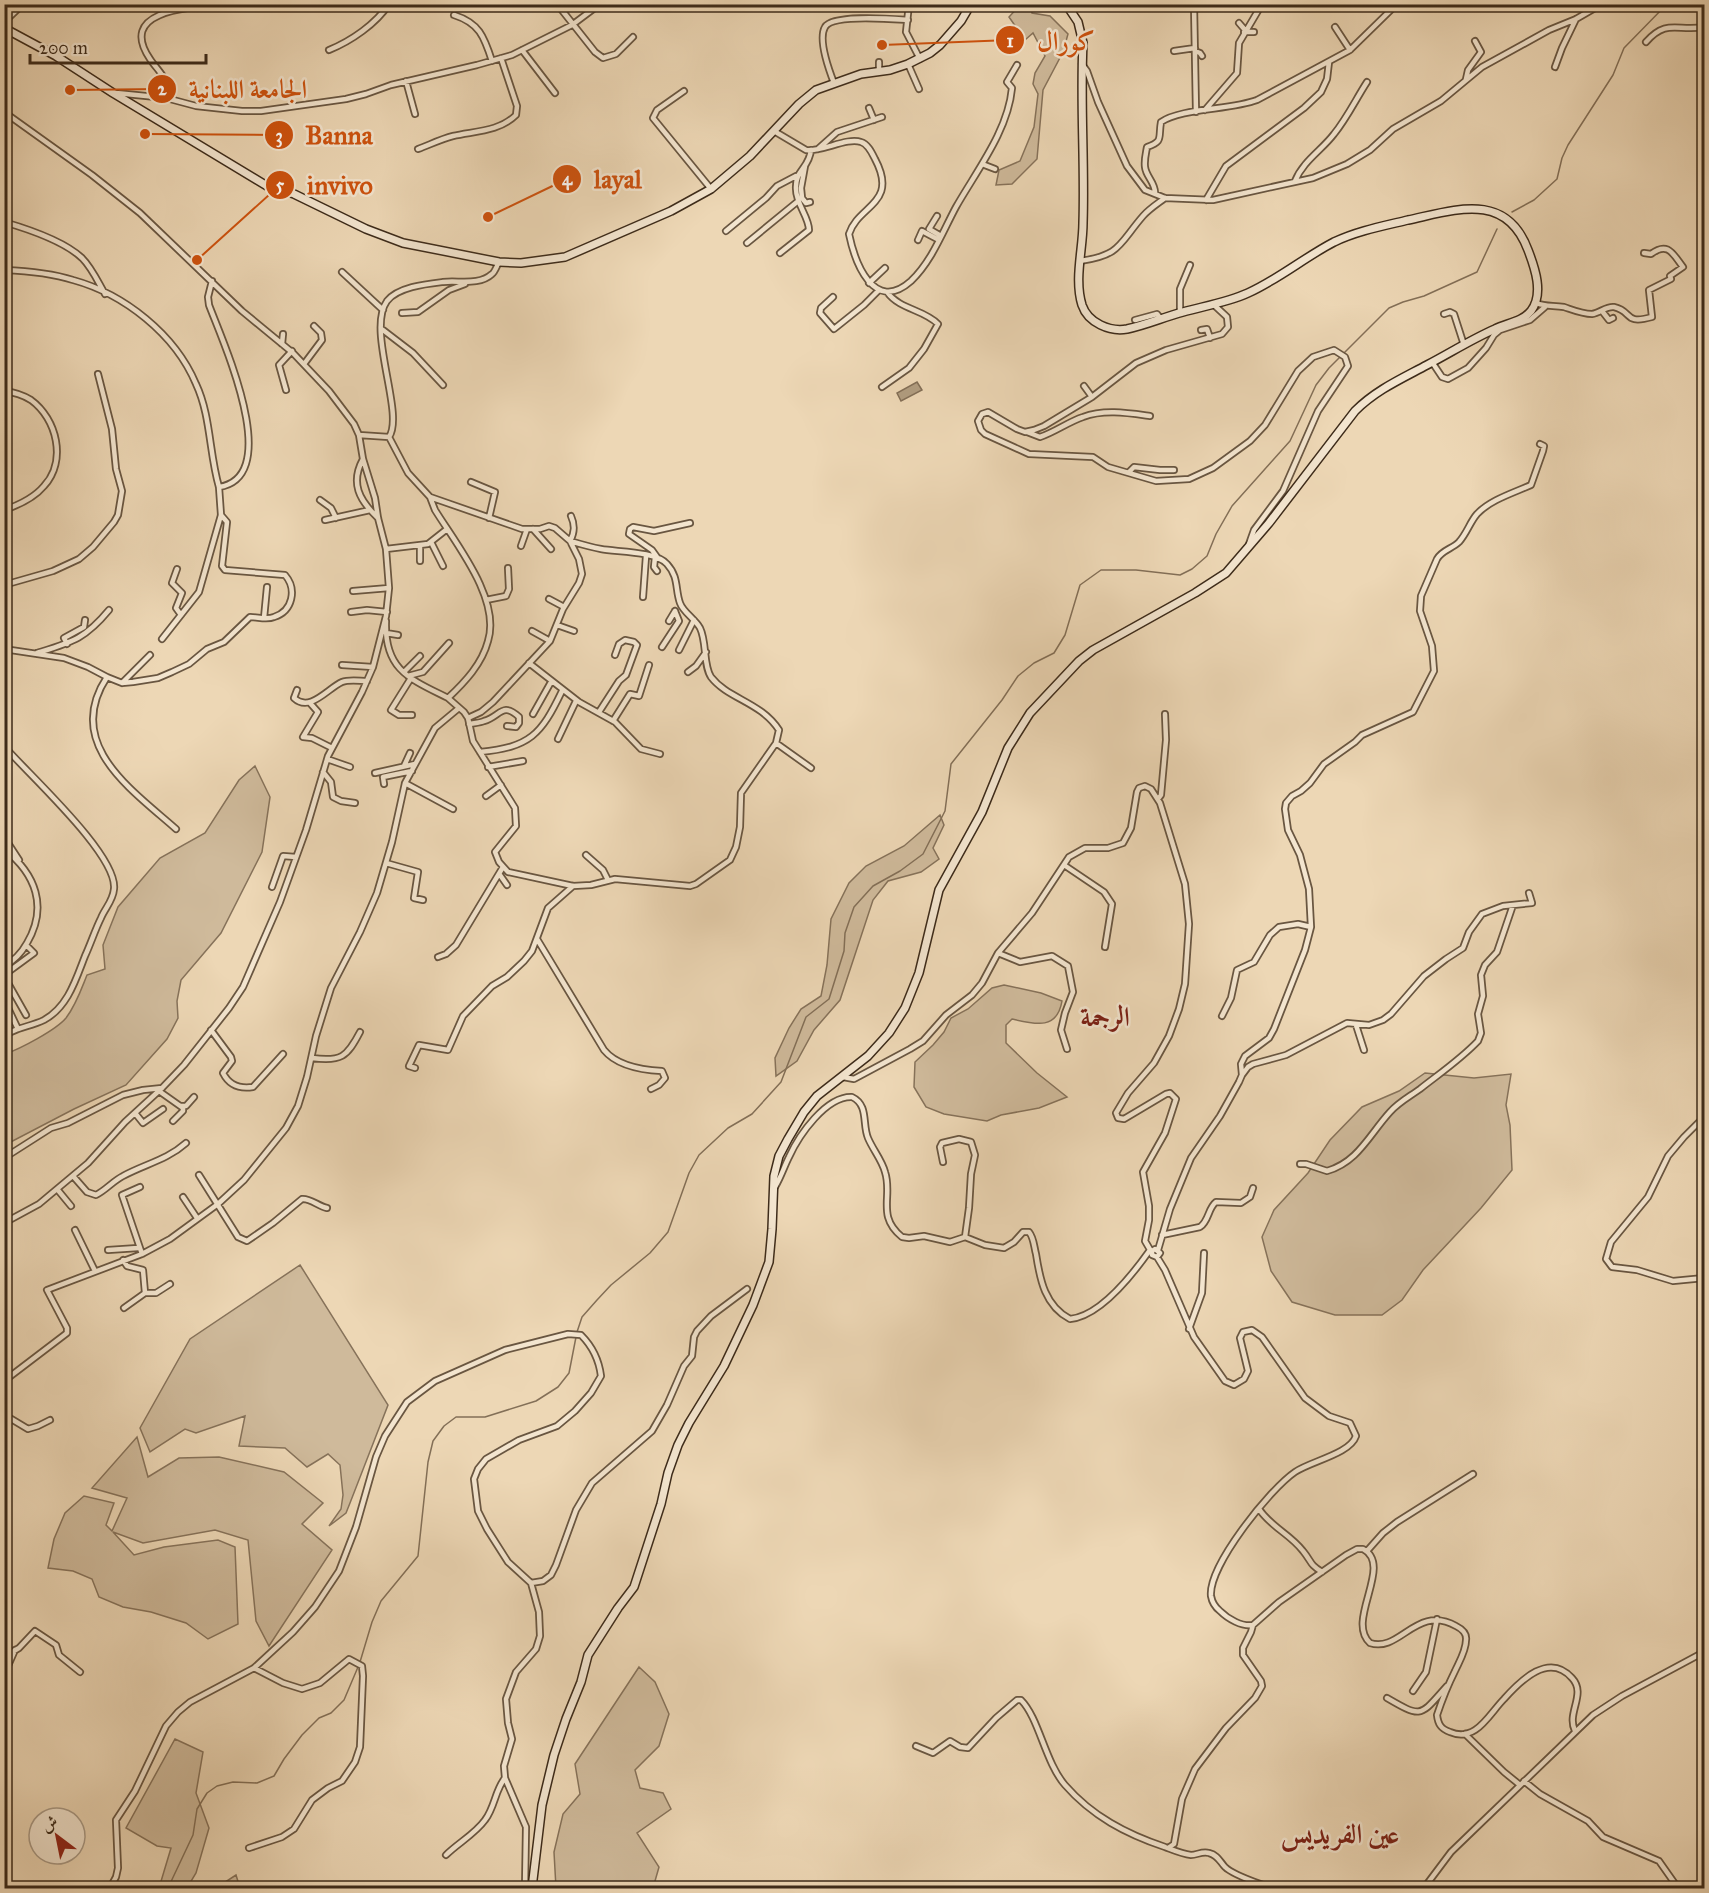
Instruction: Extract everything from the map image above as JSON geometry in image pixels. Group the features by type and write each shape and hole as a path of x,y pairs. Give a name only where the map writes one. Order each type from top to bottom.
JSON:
{"main road":[{"path":"4,28 56,56 267,186 294,194 366,229 403,243 499,262 521,263 550,260 577,253 671,211 711,189 734,171 809,94 861,74 879,72 920,58 940,45 961,21 971,4"},
{"path":"532,1888 542,1805 554,1755 588,1655 634,1587 678,1445 724,1366 753,1305 769,1262 774,1176 778,1156 804,1112 817,1096 879,1046 905,1008 919,973 939,890 982,812 1008,748 1030,713 1093,650 1226,573 1355,411 1376,392 1496,328 1524,318 1536,303 1538,286 1523,238 1514,226 1500,216 1488,211 1466,208 1347,236 1248,293 1120,330 1098,324 1082,306 1079,275 1084,205 1083,43 1078,22 1066,4"}],"street":[{"path":"4,22 23,4"},
{"path":"166,99 169,95 168,85 145,51 142,32 152,19 171,9 231,4"},
{"path":"329,50 341,45 363,29 389,4"},
{"path":"557,4 572,25 603,58 615,54 633,37"},
{"path":"113,93 242,111 261,111 346,99 406,81 501,58 572,25 600,4"},
{"path":"1194,4 1196,112"},
{"path":"1155,194 1156,187 1145,168 1147,147 1158,141 1161,122 1182,114 1257,100 1350,50 1396,4"},
{"path":"1082,64 1127,166 1145,190 1165,198 1221,199 1312,178 1358,159 1393,129 1441,101 1482,67 1602,4"},
{"path":"909,5 906,32 920,58"},
{"path":"1203,111 1236,73 1238,47 1258,6"},
{"path":"454,15 477,26 492,61"},
{"path":"834,83 823,39 824,28 827,25 835,21 856,19 908,20"},
{"path":"1556,67 1576,19"},
{"path":"1239,22 1245,31 1254,32"},
{"path":"1335,27 1350,50"},
{"path":"1646,42 1660,29 1672,27 1689,30 1704,27"},
{"path":"1466,79 1468,70 1481,52 1475,41"},
{"path":"522,50 555,93"},
{"path":"1174,51 1195,50 1202,56"},
{"path":"418,149 453,136 484,131 516,115 517,106 501,58"},
{"path":"879,62 879,72"},
{"path":"1206,200 1226,166 1304,108 1321,92 1327,79 1329,62"},
{"path":"903,63 919,89"},
{"path":"887,292 910,282 932,253 982,164 986,150 1010,107 1012,88 1007,82 1017,65"},
{"path":"406,81 415,114"},
{"path":"1295,181 1308,161 1333,136 1367,82"},
{"path":"684,91 657,110 653,118 711,189"},
{"path":"869,108 874,120"},
{"path":"4,112 123,199 242,311 292,351 354,424 359,435 386,549 389,588 386,633 390,654 407,675 448,698 468,718 473,741 514,808 517,819 513,832 495,852 503,867 508,872 522,876 573,886 624,879 690,886 724,865 733,855 741,818 741,793 776,743 779,730 751,704 717,684 709,673 699,627 680,603 678,587 668,565 656,557 597,549 570,541"},
{"path":"818,149 837,132 882,117"},
{"path":"774,131 806,150 863,142 872,153 881,172 882,184 875,204 854,223 849,234 861,271 869,283 879,290 887,292 895,301 930,317 938,324 924,349 909,368 882,387"},
{"path":"726,231 777,186 796,176 810,160 811,150"},
{"path":"982,164 994,169"},
{"path":"805,166 801,194 806,203 810,202"},
{"path":"780,254 809,230 797,202 796,176"},
{"path":"1080,261 1096,259 1112,251 1128,237 1143,216 1165,198"},
{"path":"747,243 797,202"},
{"path":"937,216 928,230 940,238"},
{"path":"4,222 26,229 79,255 105,294"},
{"path":"918,240 922,231 940,238"},
{"path":"1536,303 1545,307 1565,308 1594,314 1610,306 1619,309 1631,319 1640,320 1652,317 1649,290 1671,279 1670,276 1683,267 1666,248 1657,249 1651,254 1644,253"},
{"path":"402,313 418,312 449,290 492,274 499,262"},
{"path":"1180,313 1180,288 1190,265"},
{"path":"869,283 885,268"},
{"path":"4,270 41,273 75,280 138,312 152,322 196,383 211,442 219,487 221,515 199,592 162,639"},
{"path":"342,272 383,310"},
{"path":"212,281 208,297 209,305 240,387 248,427 246,468 236,480 219,487"},
{"path":"448,698 476,667 488,642 490,630 486,600 482,588 435,510 430,497 408,473 389,437 394,424 384,364 383,310 391,297 401,291 444,282 471,282"},
{"path":"833,297 821,308 820,313 834,329 879,290"},
{"path":"1026,432 1044,426 1092,397 1136,363 1181,344 1210,338 1226,331 1228,323 1222,310 1213,304"},
{"path":"1432,362 1442,376 1448,380 1468,368 1500,330 1530,320 1545,307"},
{"path":"1602,311 1609,320 1613,318"},
{"path":"1444,314 1450,312 1454,314 1464,345"},
{"path":"1135,320 1157,314 1161,320"},
{"path":"304,364 322,340 321,333 314,326"},
{"path":"1201,330 1207,329 1210,338"},
{"path":"382,330 413,352 443,385"},
{"path":"282,344 283,334"},
{"path":"286,390 279,365 292,351"},
{"path":"1150,416 1099,413 1084,416 1040,437 1017,429 988,412 979,417 978,421 985,434 1023,452 1040,456 1093,457 1108,467 1147,479 1166,482 1189,479 1200,475 1231,455 1258,434 1298,371 1313,357 1329,351 1343,355 1348,366 1318,411 1283,491 1254,530 1246,549"},
{"path":"4,585 53,571 79,560 93,547 118,515 122,491 116,469 112,429 98,374"},
{"path":"1084,386 1092,397"},
{"path":"4,391 22,396 35,403 49,421 55,434 57,448 57,460 44,486 33,496 4,510"},
{"path":"359,435 389,437"},
{"path":"1242,1075 1241,1064 1245,1056 1269,1038 1274,1029 1302,958 1311,927 1309,889 1300,855 1288,830 1285,809 1287,803 1292,796 1302,791 1310,783 1324,764 1362,735 1413,712 1434,671 1432,646 1420,611 1421,596 1437,559 1440,553 1453,547 1464,536 1477,514 1487,505 1531,485 1543,451 1544,446 1540,444"},
{"path":"363,459 357,470 356,486 370,510 378,518"},
{"path":"1129,472 1134,467 1160,471 1174,470"},
{"path":"471,482 495,492 489,518"},
{"path":"430,497 489,518 530,529 549,526 555,528 570,541 579,559 582,574 564,607 550,641 481,712 468,718"},
{"path":"320,500 331,508 336,518"},
{"path":"325,520 370,510"},
{"path":"4,649 73,660 123,683 158,678 189,664 207,649 224,642 250,617 275,617 287,608 293,596 291,584 282,574 225,570 222,561 227,522 221,515"},
{"path":"570,541 574,527 571,516"},
{"path":"657,571 654,567 656,557 652,550 629,534 630,529 633,527 654,531 690,523"},
{"path":"386,549 420,546 430,542 447,529"},
{"path":"521,546 530,529"},
{"path":"530,529 551,549"},
{"path":"430,542 443,566"},
{"path":"420,546 420,561"},
{"path":"643,597 646,555"},
{"path":"486,600 506,596 509,589 508,568"},
{"path":"177,569 172,583 182,593 176,608 181,615"},
{"path":"204,574 210,580"},
{"path":"264,618 267,587"},
{"path":"353,591 389,588"},
{"path":"549,599 564,607"},
{"path":"669,621 680,603"},
{"path":"34,654 67,644 93,629 110,610"},
{"path":"351,612 367,610 387,614"},
{"path":"662,646 679,621 675,610"},
{"path":"4,1223 39,1203 88,1163 184,1065 243,987 270,929 327,759 373,667 387,614"},
{"path":"67,644 64,638 84,627 85,620"},
{"path":"679,650 694,621"},
{"path":"557,625 574,631"},
{"path":"532,631 550,641"},
{"path":"386,633 398,635"},
{"path":"598,712 619,681 626,675 637,645 625,640 620,644 615,655"},
{"path":"407,675 423,672 449,643"},
{"path":"688,672 696,666 706,652"},
{"path":"123,683 150,655"},
{"path":"412,715 399,715 391,710 407,675 420,656"},
{"path":"529,663 576,701 613,721 641,748 660,754"},
{"path":"342,665 373,667"},
{"path":"613,721 630,694 639,696 650,665"},
{"path":"518,675 523,679"},
{"path":"107,677 93,709 98,748 119,778 176,829"},
{"path":"310,703 344,681 367,681"},
{"path":"532,714 551,682"},
{"path":"297,690 294,698 310,703 318,712 303,737 312,738 332,748"},
{"path":"480,752 519,745 533,737 545,722 562,691"},
{"path":"558,740 576,701"},
{"path":"4,1381 67,1332 47,1290 142,1254 170,1239 218,1204 244,1180 286,1128 298,1106 331,988 365,922 377,893 405,783 435,728 459,708"},
{"path":"470,724 486,721 504,709 510,710 519,717 516,727 507,726"},
{"path":"1158,799 1161,795 1166,740 1165,714"},
{"path":"776,743 811,768"},
{"path":"4,746 96,847 109,866 114,880 110,904 102,915 77,974 75,985 64,1002 45,1019 4,1035"},
{"path":"404,766 410,753"},
{"path":"327,759 350,767"},
{"path":"488,767 523,760"},
{"path":"375,773 415,764"},
{"path":"384,784 383,777 412,771"},
{"path":"323,772 330,782 333,797 341,801 356,803"},
{"path":"405,783 453,809"},
{"path":"486,796 501,785"},
{"path":"843,1077 854,1079 923,1041 946,1015 977,990 998,954 1032,913 1069,857 1085,848 1108,848 1123,843 1131,828 1137,792 1143,786 1148,787 1158,799 1181,868 1187,896 1189,924 1185,984 1179,1009 1164,1045 1148,1073 1128,1093 1116,1113 1118,1118 1124,1119 1166,1094 1170,1093 1176,1099 1165,1133 1143,1172 1149,1212 1145,1241 1154,1257 1157,1257 1178,1296 1189,1329 1225,1381 1231,1385 1241,1382 1247,1376 1248,1371 1240,1338 1241,1333 1250,1329 1257,1332 1305,1398 1329,1416 1350,1423 1356,1436 1351,1444 1296,1472 1259,1509 1240,1533 1223,1561 1215,1578 1211,1595 1213,1604 1228,1618 1253,1625"},
{"path":"4,837 13,847 33,885 39,912 36,925 26,945 4,966"},
{"path":"4,849 21,862"},
{"path":"586,855 603,870 608,880"},
{"path":"272,887 283,856 296,857"},
{"path":"386,863 418,872 414,898 423,900"},
{"path":"1064,865 1104,892 1112,904 1105,947"},
{"path":"438,957 446,954 456,945 503,867"},
{"path":"500,875 507,885"},
{"path":"415,1068 409,1066 418,1045 448,1050 463,1016 492,986 524,962 532,951 548,908 573,886"},
{"path":"1157,1257 1160,1254 1158,1250 1162,1235 1191,1158 1220,1116 1248,1067 1257,1062 1286,1055 1347,1023 1356,1025 1376,1023 1391,1014 1412,988 1430,971 1463,948 1469,932 1482,914 1503,906 1532,903 1529,893"},
{"path":"1300,1164 1327,1172 1347,1163 1402,1100 1418,1091 1478,1041 1481,1033 1478,1014 1483,996 1481,975 1485,965 1497,952 1513,905"},
{"path":"1222,1016 1232,998 1237,970 1254,962 1274,930 1292,924 1311,927"},
{"path":"537,939 612,1060 662,1071 665,1078 651,1089"},
{"path":"26,945 34,953 4,976 26,1015"},
{"path":"998,954 1020,962 1052,956 1068,966 1073,992 1065,1013 1062,1030 1067,1049"},
{"path":"4,992 6,1009 18,1029"},
{"path":"1356,1025 1364,1050"},
{"path":"211,1030 232,1061 223,1073 229,1082 237,1087 254,1087 283,1054"},
{"path":"312,1058 323,1060 342,1057 349,1052 360,1032"},
{"path":"4,1158 51,1128 68,1123 123,1095 142,1090 161,1090 181,1106 183,1111 173,1122"},
{"path":"181,1106 186,1106 194,1097"},
{"path":"774,1188 794,1146 810,1124 834,1101 852,1097 856,1098 861,1106 867,1137 885,1169 888,1191 886,1209 898,1234 909,1238 924,1236 950,1242 965,1237 985,1245 1004,1248 1014,1242 1023,1232 1029,1232 1033,1238 1046,1295 1053,1305 1070,1319 1077,1318 1103,1305 1151,1252 1158,1250"},
{"path":"135,1113 143,1123 163,1109"},
{"path":"1704,1117 1668,1156 1648,1197 1611,1242 1606,1259 1612,1266 1621,1269 1637,1270 1673,1281 1704,1278"},
{"path":"943,1162 940,1147 942,1143 959,1140 971,1142 975,1155 965,1237"},
{"path":"74,1176 87,1192 96,1195 120,1177 162,1160 186,1143"},
{"path":"199,1174 238,1237 247,1241 302,1199 306,1198 318,1206 327,1208"},
{"path":"140,1187 122,1195 138,1248 142,1254"},
{"path":"1162,1235 1200,1227 1216,1202 1241,1203 1248,1200 1253,1188"},
{"path":"57,1189 71,1206"},
{"path":"183,1197 197,1218"},
{"path":"75,1230 95,1271"},
{"path":"108,1250 138,1248"},
{"path":"1189,1329 1202,1293 1204,1253"},
{"path":"123,1260 126,1266 143,1270 145,1293"},
{"path":"124,1308 145,1293 156,1293 170,1284"},
{"path":"531,1583 543,1581 551,1575 576,1510 592,1483 652,1431 684,1366 692,1356 697,1331 711,1316 747,1289"},
{"path":"110,1888 117,1877 118,1868 116,1820 135,1791 166,1725 190,1702 254,1668 293,1632 315,1606 339,1571 356,1527 370,1475 385,1436 407,1402 435,1381 491,1355 567,1334 581,1335 599,1360 601,1376 591,1393 557,1426 519,1440 486,1459 474,1479 478,1511 486,1528 508,1562 531,1583 539,1612 540,1636 536,1648 516,1672 506,1699 512,1739 504,1766 505,1778 526,1827 525,1888"},
{"path":"4,1410 6,1419 28,1429 50,1420"},
{"path":"1367,1551 1383,1533 1397,1522 1473,1474"},
{"path":"1259,1509 1268,1522 1282,1531 1304,1552 1311,1565 1322,1572"},
{"path":"1168,1848 1173,1844 1176,1836 1182,1799 1195,1769 1226,1728 1255,1698 1262,1686 1243,1655 1243,1648 1253,1625 1279,1602 1352,1551 1363,1549 1372,1557 1374,1568 1362,1629 1366,1640 1373,1645 1386,1643 1416,1626 1437,1619 1462,1629 1467,1639 1464,1651 1437,1715 1438,1721 1446,1730 1453,1734 1465,1734 1481,1726 1524,1680 1536,1670 1546,1667 1564,1672 1576,1684 1578,1692 1572,1722 1575,1731"},
{"path":"1413,1691 1426,1672 1437,1619"},
{"path":"4,1657 35,1631 40,1632 56,1645 59,1655 80,1672"},
{"path":"4,1675 15,1650"},
{"path":"1424,1888 1451,1852 1575,1731 1611,1702 1704,1652"},
{"path":"249,1848 282,1837 294,1829 312,1800 342,1781 355,1762 360,1747 363,1676 362,1666 349,1659 320,1683 302,1689 283,1683 254,1668"},
{"path":"1387,1698 1412,1712 1420,1713 1426,1710 1450,1681"},
{"path":"916,1746 933,1753 950,1741 960,1747 968,1748 996,1718 1017,1700 1021,1700 1057,1776 1086,1805 1132,1836 1190,1855 1209,1853 1220,1859 1227,1869 1271,1888"},
{"path":"1465,1734 1504,1773 1588,1821 1603,1837 1659,1861 1678,1888"},
{"path":"446,1855 484,1822 495,1804 501,1783 505,1778"}],"shaded area":[{"path":"1020,5 1031,5 1032,13 1050,16 1068,34 1063,52 1043,90 1037,159 1012,184 996,185 999,170 1020,161 1034,127 1038,94 1033,84 1035,73 1045,56 1033,33 1025,40 1009,17"},
{"path":"917,382 922,390 901,401 897,393"},
{"path":"255,766 270,797 262,852 221,933 181,980 177,1001 178,1018 167,1039 126,1085 5,1145 5,1054 37,1039 66,1018 87,975 105,969 103,945 118,907 160,858 205,833 239,780"},
{"path":"940,815 944,825 933,848 939,859 921,872 888,881 873,900 840,1000 814,1030 797,1061 776,1076 775,1058 789,1028 801,1009 821,996 827,965 831,919 849,883 866,866 904,846"},
{"path":"1004,985 1041,993 1062,1001 1059,1011 1050,1021 1028,1023 1012,1019 1006,1025 1006,1043 1037,1073 1067,1097 1039,1108 1001,1115 987,1121 944,1114 926,1107 914,1087 915,1062 944,1032 951,1018 968,1009 992,988"},
{"path":"1425,1073 1474,1078 1511,1074 1506,1105 1510,1125 1512,1170 1481,1208 1423,1270 1402,1300 1382,1315 1335,1315 1292,1302 1271,1271 1262,1237 1274,1210 1308,1173 1330,1140 1362,1107 1399,1091"},
{"path":"300,1265 388,1405 346,1513 329,1526 341,1509 343,1495 340,1465 328,1454 307,1467 285,1448 239,1446 245,1416 196,1433 185,1429 150,1452 140,1428 190,1339"},
{"path":"137,1437 148,1477 179,1458 219,1457 284,1472 323,1503 302,1524 332,1550 269,1646 256,1621 248,1540 215,1530 143,1543 113,1532 134,1555 164,1547 218,1540 235,1547 238,1624 208,1639 186,1623 151,1612 123,1607 99,1597 92,1579 73,1571 48,1568 54,1539 65,1513 84,1496 114,1503 106,1525 112,1531 127,1498 92,1488"},
{"path":"639,1667 655,1682 669,1714 659,1746 635,1770 640,1788 663,1793 671,1809 637,1833 659,1867 653,1888 556,1888 554,1852 563,1814 580,1794 575,1764"},
{"path":"175,1739 203,1752 196,1793 209,1828 196,1873 187,1888 159,1888 171,1848 157,1846 126,1828"},
{"path":"236,1875 240,1888 216,1888"}],"waterway":[{"path":"1512,212 1534,200 1557,179 1568,145 1613,75 1624,48 1667,4"},
{"path":"577,1332 582,1317 597,1300 611,1285 650,1253 668,1232 689,1173 699,1155 728,1128 752,1114 781,1082 806,1017 829,999 844,951 845,933 854,907 873,886 900,871 923,854 945,811 951,764 1002,700 1018,676 1034,663 1054,653 1065,635 1080,585 1101,570 1136,570 1180,575 1192,569 1207,556 1232,506 1290,441 1316,385 1329,368 1389,308 1424,296 1477,272 1497,229"},
{"path":"360,1662 381,1601 418,1556 428,1462 433,1441 444,1426 456,1417 485,1417 536,1401 558,1387 569,1373 576,1337"},
{"path":"168,1888 193,1835 197,1809 207,1793 217,1786 233,1782 257,1783 274,1776 302,1735 319,1718 331,1713 344,1700 358,1667"}],"place":[{"name":"كورال","path":"882,45"},
{"name":"الجامعة اللبنانية","path":"70,90"},
{"name":"Banna","path":"145,134"},
{"name":"layal","path":"488,217"},
{"name":"invivo","path":"197,260"}],"district":[{"name":"الرجمة","path":"1105,1016"},
{"name":"عين الفريديس","path":"1340,1833"}]}
